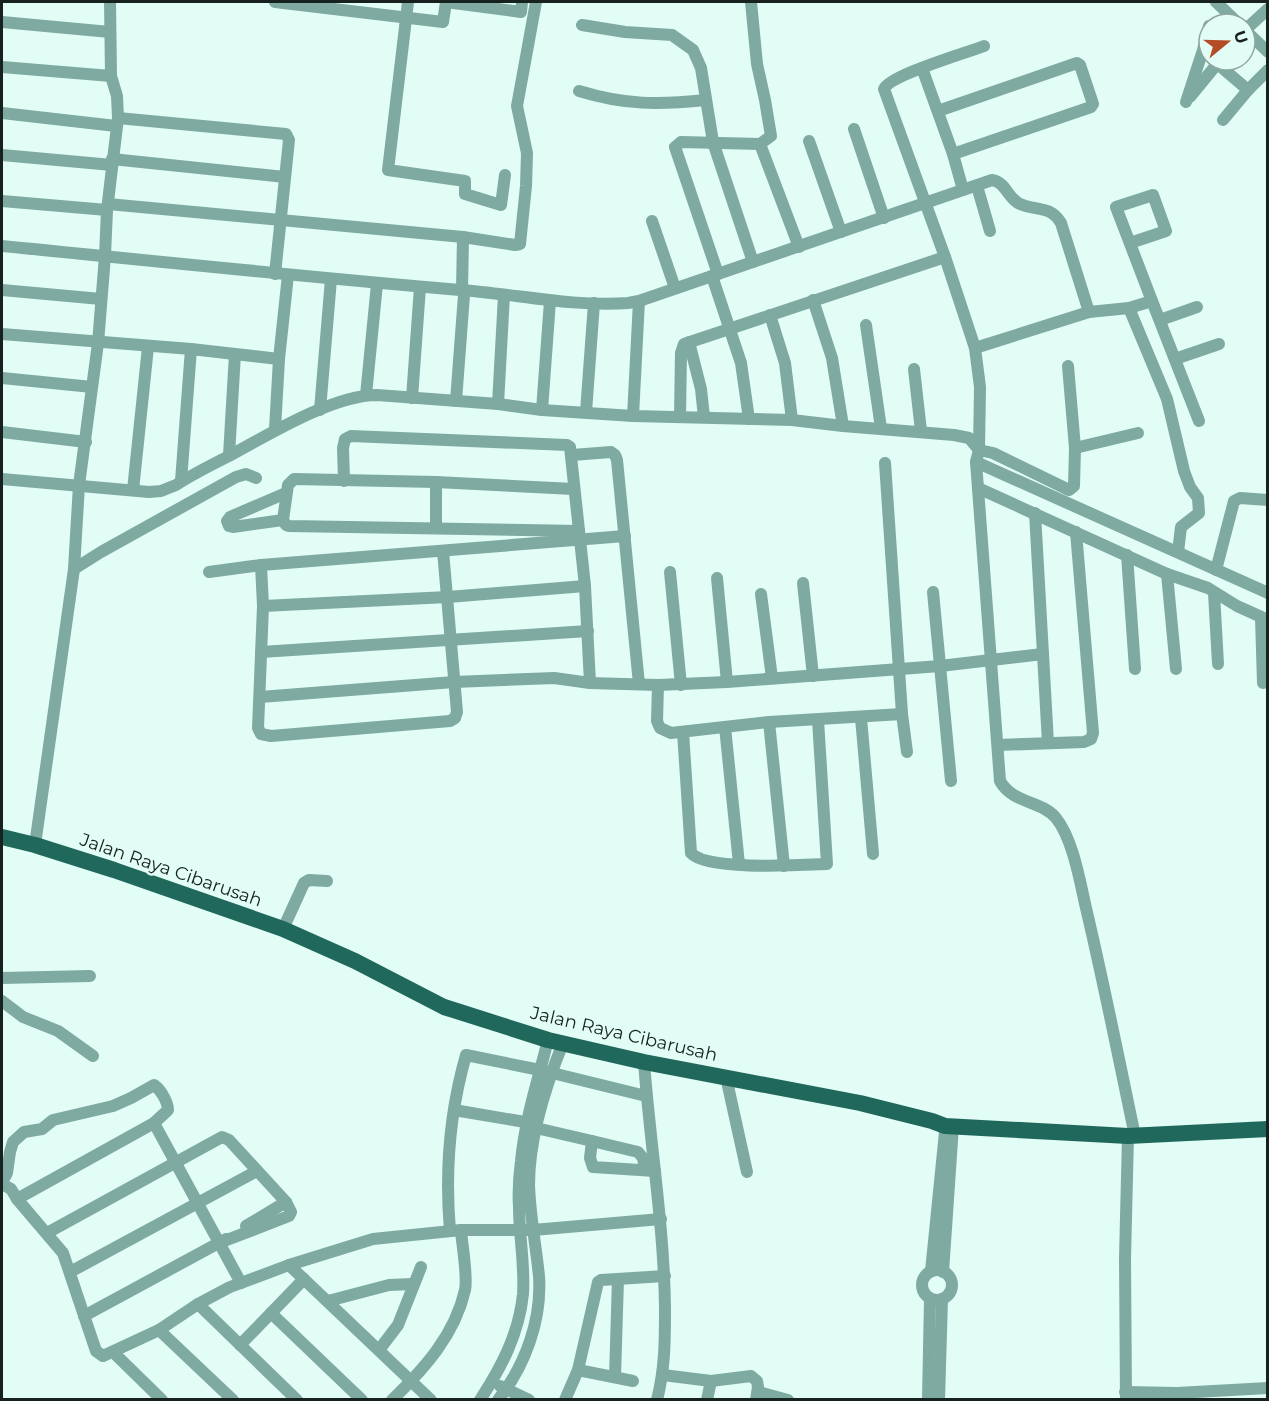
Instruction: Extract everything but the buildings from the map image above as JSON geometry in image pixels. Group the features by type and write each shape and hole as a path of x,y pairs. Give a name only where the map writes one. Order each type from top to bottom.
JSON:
{"main road":[{"name":"Jalan Raya Cibarusah","path":"2,837 35,844 282,929 355,961 444,1007 555,1041 644,1062 860,1103 949,1126 1131,1136 1268,1128"}],"street":[{"path":"35,844 74,568 79,485 98,343 117,122 117,96 111,76 110,2"},
{"path":"275,2 367,7 407,17 443,22 446,2 484,4 521,12 522,2"},
{"path":"408,2 388,170 465,181 465,194 501,205 505,175"},
{"path":"2,201 282,220 463,237 515,245 522,242 527,153 518,106 536,2"},
{"path":"749,419 741,363 728,328 715,275 675,147 681,142 760,144 771,136 757,64 751,2"},
{"path":"2,22 111,32"},
{"path":"582,25 625,32 672,35 687,45 698,58 713,142 753,262"},
{"path":"1257,41 1268,52"},
{"path":"984,46 889,82 884,89 945,257 975,348 980,387 978,488 1000,781 1004,788 1014,796 1056,817 1069,846 1101,971 1131,1136 1125,1258 1125,1396 1220,1395 1267,1388 1266,1400"},
{"path":"938,111 1077,63 1080,64 1093,104 1091,107 953,154"},
{"path":"2,67 111,76"},
{"path":"922,68 953,154 963,190"},
{"path":"1223,120 1268,70"},
{"path":"1227,72 1248,90"},
{"path":"579,91 629,103 667,104 706,100"},
{"path":"2,113 286,134 289,140 275,274"},
{"path":"854,129 884,218"},
{"path":"809,141 841,232"},
{"path":"760,144 798,247"},
{"path":"2,155 285,177"},
{"path":"2,246 377,284 462,290 550,301 613,304 639,301 992,180 996,181 1017,202 1056,215 1061,223 1089,312"},
{"path":"977,186 990,231"},
{"path":"1130,243 1166,231 1153,195 1116,207 1199,421"},
{"path":"652,221 675,288"},
{"path":"456,401 464,295 462,290 463,237"},
{"path":"680,417 681,353 682,347 689,342 945,257"},
{"path":"275,429 279,359 288,275"},
{"path":"320,410 331,279"},
{"path":"366,395 377,284"},
{"path":"412,398 420,287"},
{"path":"2,290 101,299"},
{"path":"498,404 504,295"},
{"path":"813,300 832,358 843,426"},
{"path":"542,410 550,301"},
{"path":"633,416 639,301"},
{"path":"975,348 1089,312 1129,308 1152,301"},
{"path":"585,412 594,303"},
{"path":"1160,320 1197,307"},
{"path":"1129,308 1167,399 1184,471 1199,504 1199,513 1181,527 1178,552"},
{"path":"770,315 786,363 792,420"},
{"path":"866,325 881,428"},
{"path":"2,334 191,349 279,359"},
{"path":"689,342 701,390 704,417"},
{"path":"1175,359 1219,344"},
{"path":"133,490 148,347"},
{"path":"181,481 191,349"},
{"path":"229,456 235,354"},
{"path":"977,456 993,453 1069,490 1074,486 1075,448 1068,366"},
{"path":"914,369 921,431"},
{"path":"2,378 92,387"},
{"path":"2,480 161,491 275,429 320,410 366,395 633,416 792,420 921,431 969,438 977,456 1268,593"},
{"path":"2,432 86,442"},
{"path":"1075,448 1138,433"},
{"path":"344,481 343,448 345,439 351,436 567,445 572,450 585,586 590,683"},
{"path":"572,455 610,452 615,454 639,684"},
{"path":"885,463 902,714 907,752"},
{"path":"74,568 236,477 246,474 256,478"},
{"path":"574,489 436,482 294,479 289,482 286,493 283,520 289,526 436,528 579,536 625,536"},
{"path":"436,482 436,528"},
{"path":"978,488 1167,574 1208,588 1264,619 1263,683"},
{"path":"283,520 233,527 229,526 227,521 230,517 286,493"},
{"path":"1216,570 1234,501 1240,498 1268,500"},
{"path":"1035,513 1048,743"},
{"path":"998,745 1084,742 1091,739 1093,733 1076,532"},
{"path":"209,572 261,565 443,551 579,536"},
{"path":"261,565 263,606 258,728 261,734 271,736 450,721 457,716 443,551"},
{"path":"1127,555 1135,669"},
{"path":"670,572 681,685"},
{"path":"1167,574 1176,669"},
{"path":"717,578 727,682"},
{"path":"803,584 813,675"},
{"path":"263,606 448,597 585,586"},
{"path":"933,592 951,781"},
{"path":"1214,593 1218,664"},
{"path":"761,594 772,678"},
{"path":"261,652 588,631"},
{"path":"260,697 454,682 554,678 590,683 681,685 940,666 1043,654"},
{"path":"658,685 657,721 665,732 769,722 902,714"},
{"path":"861,718 873,854"},
{"path":"683,732 691,853 700,861 784,866 827,864 818,720"},
{"path":"769,722 784,866"},
{"path":"725,727 739,864"},
{"path":"282,929 304,883 309,880 327,881"},
{"path":"2,978 90,976"},
{"path":"2,1001 23,1017 58,1031 93,1056"},
{"path":"480,1400 507,1353 520,1313 527,1230 531,1125 555,1041"},
{"path":"392,1400 433,1356 448,1332 465,1288 448,1206 454,1110 466,1055 546,1071 646,1096"},
{"path":"644,1062 650,1170 661,1219 665,1276 665,1361 657,1400"},
{"path":"726,1077 747,1172"},
{"path":"17,1199 154,1123 168,1110 157,1086 154,1085 113,1106 53,1120 42,1129 24,1132 13,1142 8,1173 2,1183 11,1189 17,1199 63,1253 96,1351 103,1356 159,1330 198,1304 241,1283 373,1239 455,1231 527,1230 661,1219"},
{"path":"454,1110 531,1125 638,1152 650,1170"},
{"path":"154,1123 241,1283"},
{"path":"937,1271 949,1126"},
{"path":"47,1233 222,1137 230,1140 286,1202 291,1212 289,1216 219,1243 84,1316"},
{"path":"592,1141 590,1158 593,1167 650,1170"},
{"path":"70,1272 257,1171"},
{"path":"498,1400 530,1343 536,1322 539,1278 527,1230"},
{"path":"290,1265 431,1400"},
{"path":"380,1350 405,1311 421,1267"},
{"path":"937,1271 948,1276 951,1282 948,1295 936,1299 924,1293 922,1285 925,1276 937,1271"},
{"path":"565,1400 578,1370 598,1282 665,1276"},
{"path":"240,1345 304,1279"},
{"path":"615,1377 618,1279"},
{"path":"328,1301 389,1285 413,1284"},
{"path":"928,1400 936,1299"},
{"path":"936,1299 939,1400"},
{"path":"198,1304 297,1400"},
{"path":"271,1314 362,1400"},
{"path":"159,1330 233,1400"},
{"path":"113,1352 162,1400"},
{"path":"578,1370 633,1381"},
{"path":"663,1375 711,1381 751,1376 757,1381 757,1396 788,1400"},
{"path":"707,1400 711,1381"},
{"path":"492,1382 529,1400"}]}
